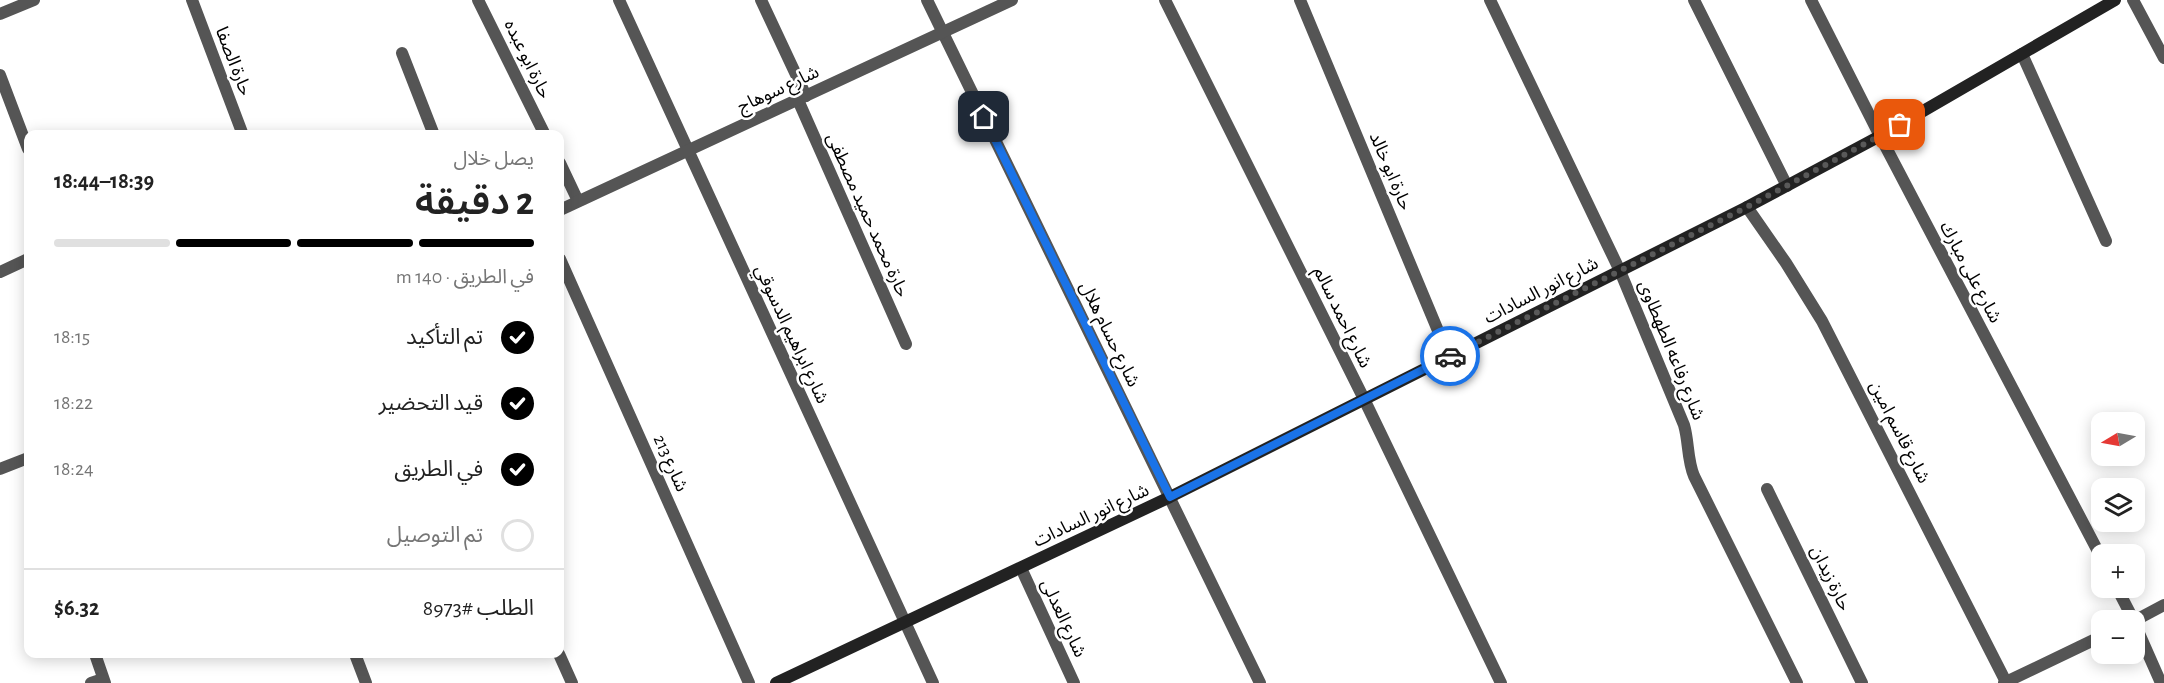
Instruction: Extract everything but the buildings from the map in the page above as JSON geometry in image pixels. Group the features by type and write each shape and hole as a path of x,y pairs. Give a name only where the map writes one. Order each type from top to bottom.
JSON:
{"street":[{"name":"حارة الصفا","path":"192,0 241,130"},
{"name":"حارة ابو عبده","path":"478,0 543,130"},
{"name":"شارع ابراهيم الدسوقي","path":"619,0 933,683"},
{"name":"حارة محمد حميد مصطفى","path":"761,0 906,344"},
{"name":"شارع حسام هلال","path":"927,0 1260,683"},
{"name":"شارع سوهاج","path":"564,208 1012,0"},
{"name":"شارع احمد سالم","path":"1166,0 1364,399 1501,683"},
{"name":"حارة ابو خالد","path":"1300,0 1449,357"},
{"name":"شارع رفاعه الطهطاوى","path":"1490,0 1620,271 1684,425 1690,467 1797,683"},
{"path":"1694,0 1787,186"},
{"name":"شارع على مبارك","path":"1811,0 2094,544"},
{"name":"شارع انور السادات","path":"776,683 1170,497 1747,207 1880,136 2115,0"},
{"path":"2133,0 2164,58"},
{"path":"0,14 27,1"},
{"path":"402,53 432,130"},
{"path":"2022,54 2106,241"},
{"path":"0,75 24,138"},
{"path":"564,171 578,201"},
{"name":"شارع قاسم امين","path":"1747,207 1786,263 1822,321 2005,682"},
{"path":"0,272 24,261"},
{"name":"شارع 213","path":"564,268 749,683"},
{"path":"0,469 24,461"},
{"name":"حارة زيدان","path":"1767,489 1862,683"},
{"name":"شارع العدلى","path":"1021,568 1074,683"},
{"path":"2145,615 2164,605"},
{"path":"2005,682 2091,641"},
{"path":"2145,646 2161,683"},
{"path":"96,658 100,682"},
{"path":"357,658 366,683"},
{"path":"561,658 572,683"}],"way so far":[{"path":"1450,356 1747,207 1900,125"}],"route":[{"path":"984,117 1170,497 1450,356"}]}
